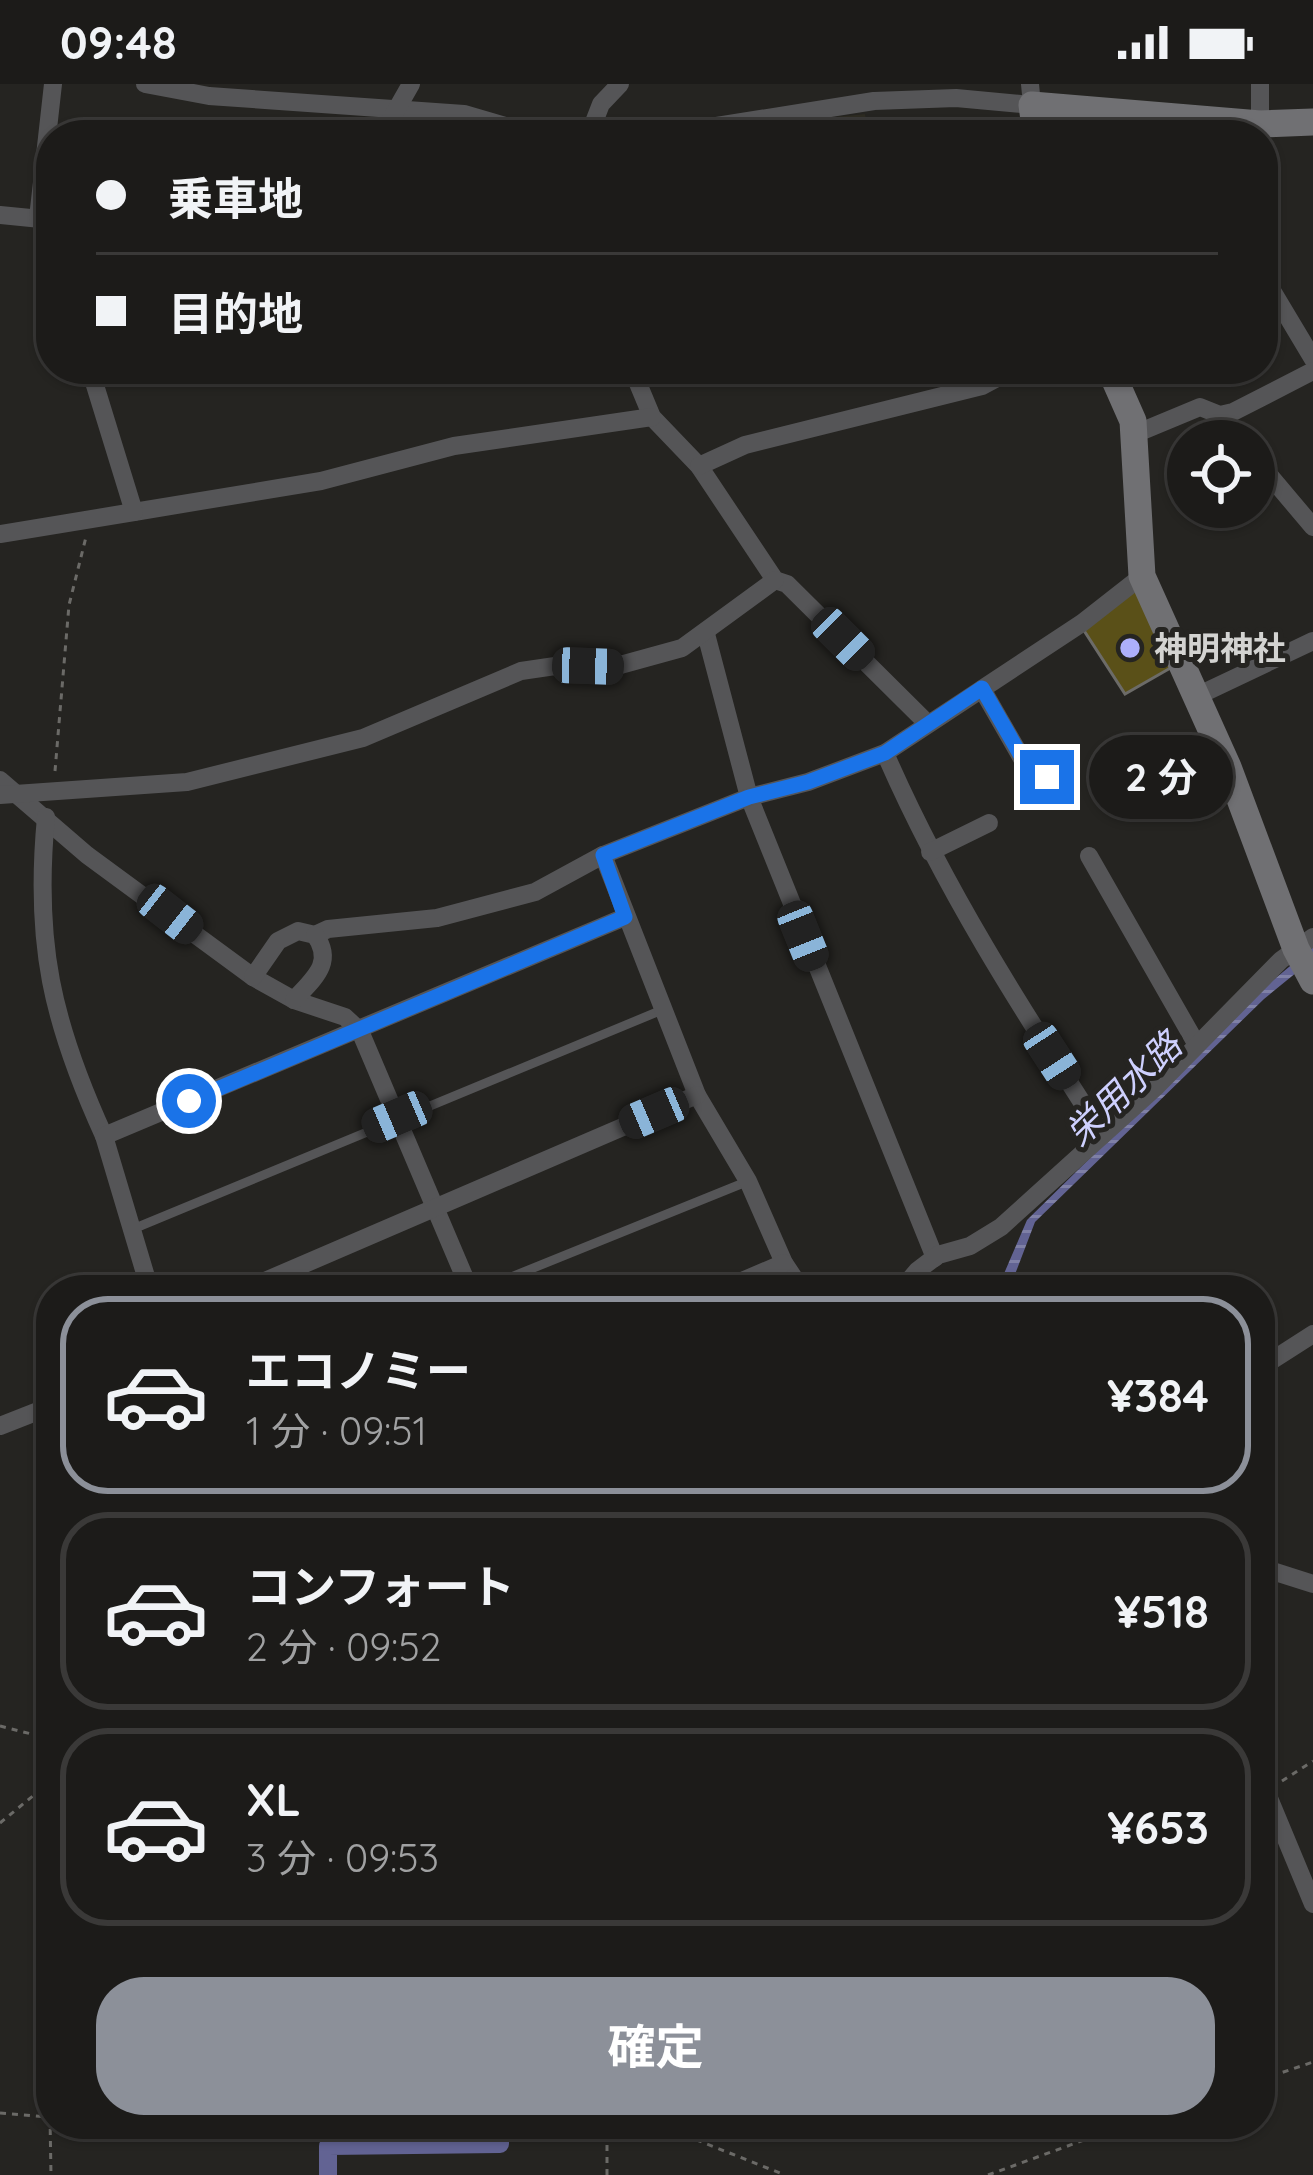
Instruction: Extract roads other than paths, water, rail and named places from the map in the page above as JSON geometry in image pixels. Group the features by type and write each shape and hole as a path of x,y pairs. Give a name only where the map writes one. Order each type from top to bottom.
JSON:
{"main road":[{"path":"1031,94 1193,120"},
{"path":"1278,127 1313,122"},
{"path":"1116,384 1135,434 1142,576 1305,943 1313,981"}],"street":[{"path":"51,120 53,84"},
{"path":"145,84 209,96 399,108 485,120"},
{"path":"391,120 411,84"},
{"path":"595,120 620,84"},
{"path":"1256,120 1260,84"},
{"path":"758,120 896,99 1031,94"},
{"path":"462,120 464,114"},
{"path":"0,215 36,218"},
{"path":"1278,301 1313,359"},
{"path":"1220,415 1313,371"},
{"path":"95,384 134,512"},
{"path":"638,384 652,417 699,466 775,580 787,584 927,723"},
{"path":"699,466 745,445 986,384"},
{"path":"1135,434 1200,407 1224,420"},
{"path":"0,534 321,481 454,446 652,417"},
{"path":"1275,483 1313,527"},
{"path":"253,977 288,934 315,935 328,929 437,918 535,892 603,855 749,797 808,782 885,753 1082,623 1142,576"},
{"path":"8,794 187,782 363,738 521,671 562,665 614,667 682,648 775,580"},
{"path":"706,634 749,797 935,1258"},
{"path":"1197,695 1313,640"},
{"path":"982,688 1035,783"},
{"path":"885,753 930,852 1001,976 1103,1135"},
{"path":"0,780 8,794 46,817 87,855 253,977 294,1000 345,1017 360,1031 467,1275"},
{"path":"46,817 40,927 63,1039 104,1136 146,1275"},
{"path":"930,852 989,823"},
{"path":"603,855 698,1095 748,1181 792,1275"},
{"path":"1089,856 1198,1046"},
{"path":"104,1136 625,917"},
{"path":"294,1000 324,962 315,935"},
{"path":"917,1275 935,1258 970,1246 1000,1227 1305,943"},
{"path":"278,1275 698,1095"},
{"path":"756,1275 784,1263"},
{"path":"1275,1358 1313,1334"},
{"path":"0,1426 36,1412"},
{"path":"1275,1573 1313,1584"},
{"path":"1275,1819 1313,1904"}],"lane":[{"path":"133,1229 662,1010"},
{"path":"512,1275 748,1181"}],"water":[{"path":"1313,947 1313,959 1264,999 1035,1222 1015,1275 1003,1275 1027,1220 1259,992"}],"waterway":[{"name":"栄用水路","path":"328,2175 328,2146 500,2144 500,2140"}],"place":[{"name":"神明神社","path":"1130,648"}]}
